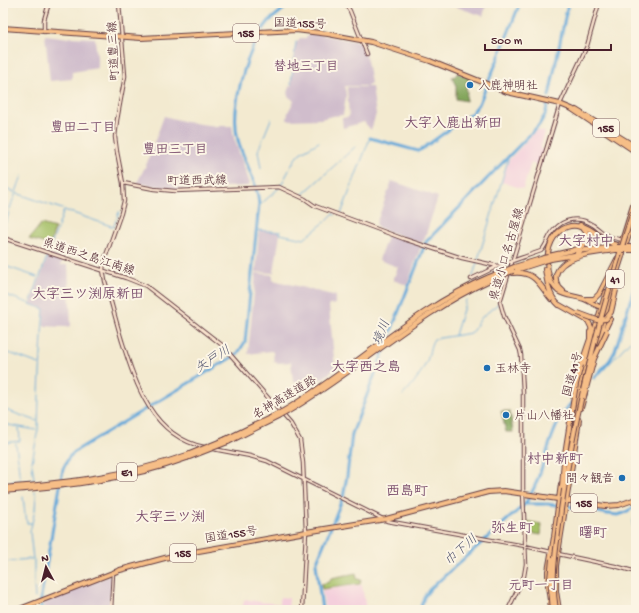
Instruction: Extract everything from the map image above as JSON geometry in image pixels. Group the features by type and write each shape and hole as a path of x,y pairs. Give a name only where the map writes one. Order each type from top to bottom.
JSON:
{"highway":[{"name":"国道155号","path":"3,29 122,38 303,30 362,40 427,60 488,84 560,103 576,110 636,153"},
{"name":"国道155号","path":"560,103 604,130"},
{"name":"155","path":"576,110 636,147"},
{"name":"155","path":"595,125 636,153"},
{"name":"国道41号","path":"555,610 548,581 571,413 597,321 636,196"},
{"path":"555,610 553,587 554,566 577,413 604,305 635,213 636,203"},
{"name":"国道41号","path":"555,610 558,554 580,414 596,346 635,213"},
{"path":"559,305 554,300 550,291 545,267 547,247 555,232 567,225 579,224 588,227 616,248"},
{"path":"547,258 581,247 587,239 586,232 583,228 572,226 563,229 553,238 549,250 548,266 551,281 559,291 572,296 592,300 598,296 617,259"},
{"path":"572,296 562,290 557,284 556,275 560,267 568,261 578,257 616,248 636,246"},
{"name":"名神高速道路","path":"490,278 535,260 595,248 616,248"},
{"name":"E1","path":"547,258 616,248 636,250"},
{"name":"名神高速道路","path":"3,492 130,474 187,456 227,441 286,411 446,301 490,278 547,258"},
{"path":"513,270 533,277 541,284 552,300 590,322 592,328 591,344"},
{"path":"576,314 597,320 606,319 612,312 616,290 616,278"},
{"path":"584,299 598,306"},
{"path":"563,486 564,460 576,384 590,334 588,324 576,314"},
{"path":"571,448 593,362 607,331 610,318 596,346"},
{"path":"555,610 550,579 554,544 581,388 597,332 597,321"},
{"name":"名神高速道路","path":"3,488 54,485"},
{"name":"国道155号","path":"17,610 113,572 187,552 384,519 490,490 497,489 610,504 636,498"}],"street":[{"path":"44,32 44,20 49,3"},
{"name":"町道豊三線","path":"103,270 104,262 124,201 123,183 116,147 117,120 125,78 119,3"},
{"path":"345,3 367,54"},
{"name":"県道小口名古屋線","path":"508,610 524,576 526,564 523,509 523,392 520,350 500,305 560,103 588,46 599,3"},
{"name":"町道西武線","path":"123,183 174,191 281,187 305,199 315,206 404,239 462,258 498,266"},
{"path":"471,279 498,266 541,251 553,230 559,224 569,220 586,221 608,236 627,242"},
{"name":"県道西之島江南線","path":"3,238 134,280 146,286 210,335 230,354 296,432 302,449 306,532 302,610"},
{"path":"103,270 137,386 158,420 167,429 190,443 261,459 384,519 525,546 616,566 636,572"},
{"path":"111,610 113,572"}],"shaded area":[{"path":"445,3 487,3 483,16"},
{"path":"310,33 359,42 363,45 371,83 366,86 345,86 346,97 343,115 321,119 287,120 288,112 294,101 288,96 289,86 291,86 295,45 300,38 306,38"},
{"path":"45,35 69,38 95,38 98,68 72,72 72,79 50,81"},
{"path":"347,87 372,87 376,114 371,130 364,122 343,128 342,118 349,117"},
{"path":"164,116 186,122 215,126 232,126 234,138 250,184 248,186 175,189 137,183 147,163"},
{"path":"537,130 545,132 540,149 545,150 540,166 531,163 523,189 502,182 509,160"},
{"path":"392,181 438,197 424,240 421,243 377,227 376,224"},
{"path":"259,230 279,232 280,234 273,273 256,272"},
{"path":"388,234 421,246 407,285 393,280 398,267 379,260"},
{"path":"49,254 63,259 61,265 68,265 71,326 44,326 44,309 31,304"},
{"path":"256,273 273,275 273,280 336,296 336,304 329,305 335,369 322,379 293,382 291,362 274,362 273,352 271,351 248,354"},
{"path":"109,576 112,577 109,610 44,610 44,601"},
{"path":"362,585 366,610 325,610 322,590"},
{"path":"280,597 289,598 288,610 244,610 242,607 245,599 280,604"}],"green space":[{"path":"458,73 473,79 472,82 468,81 466,85 466,101 456,99 456,86 452,77"},
{"path":"41,224 55,228 50,245 29,239"},
{"path":"501,411 510,411 513,432 506,432"},
{"path":"524,521 542,524 541,535 524,532"},
{"path":"356,573 357,579 361,580 360,584 322,589 321,584 329,582 331,578"}],"waterway":[{"path":"6,8 9,3"},
{"name":"矢戸川","path":"263,29 269,21 291,3"},
{"path":"501,51 520,3"},
{"name":"境川","path":"549,96 568,3"},
{"path":"3,14 5,10"},
{"name":"矢戸川","path":"41,610 41,596 63,469 69,457 77,450 229,359 238,353 245,342 259,204 256,187 238,140 236,114 237,100 244,71 260,34"},
{"path":"291,84 296,42"},
{"path":"370,138 418,151 422,149 472,113 479,104 500,54"},
{"name":"境川","path":"389,336 426,242 539,125 545,115 548,103"},
{"path":"261,168 258,151 271,119"},
{"path":"341,214 370,138"},
{"path":"259,206 280,187 295,159 300,153 319,142"},
{"path":"302,195 355,147"},
{"path":"473,276 508,160"},
{"path":"16,192 22,176"},
{"path":"3,188 14,192"},
{"path":"16,193 62,209"},
{"path":"12,202 15,196"},
{"path":"9,211 12,203"},
{"path":"58,227 64,210 114,227"},
{"path":"6,222 9,212"},
{"path":"117,218 119,212"},
{"path":"257,230 281,232 280,234 304,239 333,214 335,215"},
{"path":"114,226 116,220"},
{"path":"3,229 5,224"},
{"path":"49,251 57,229"},
{"path":"42,333 44,309 30,304 48,254"},
{"path":"5,266 37,277"},
{"name":"巾下川","path":"594,378 610,360 615,351 636,282"},
{"path":"3,294 28,303"},
{"path":"455,335 466,300"},
{"path":"403,395 410,388 424,367 434,339 471,333 482,317 499,303"},
{"path":"39,393 42,335"},
{"name":"巾下川","path":"597,375 601,373 630,341"},
{"name":"境川","path":"322,610 316,564 343,497 352,434 386,345"},
{"path":"3,351 10,354"},
{"path":"12,354 39,364"},
{"path":"36,439 38,430 39,395"},
{"name":"巾下川","path":"420,610 424,597 430,589 525,504 538,478 557,424 573,401"},
{"path":"3,409 37,421"},
{"path":"3,424 36,430"},
{"path":"4,443 20,441 19,428"},
{"path":"32,462 36,441"},
{"path":"16,445 18,460"},
{"path":"18,462 20,481"},
{"path":"32,464 34,479"},
{"path":"24,481 33,480"},
{"path":"12,481 19,481"},
{"path":"33,559 30,532 35,510 36,495"},
{"path":"23,497 25,514"},
{"path":"525,504 545,504"},
{"path":"547,504 557,505"},
{"path":"568,506 577,508"},
{"path":"626,512 636,506"},
{"path":"578,508 608,514"},
{"path":"609,514 618,515 624,513"},
{"path":"26,515 27,523 31,523"},
{"path":"631,536 633,528 632,520 636,516"},
{"path":"3,554 4,562"},
{"path":"18,560 32,559"},
{"path":"34,560 34,582"},
{"path":"3,562 16,561"},
{"path":"34,584 35,598"}],"place":[{"name":"入鹿神明社","path":"470,85"},
{"name":"玉林寺","path":"487,368"},
{"name":"片山八幡社","path":"506,415"},
{"name":"間々観音","path":"622,478"}],"district":[{"name":"替地三丁目","path":"306,65"},
{"name":"大字入鹿出新田","path":"453,122"},
{"name":"豊田二丁目","path":"83,126"},
{"name":"豊田三丁目","path":"175,148"},
{"name":"大字村中","path":"586,240"},
{"name":"大字三ツ渕原新田","path":"88,293"},
{"name":"大字西之島","path":"366,366"},
{"name":"村中新町","path":"555,458"},
{"name":"西島町","path":"407,490"},
{"name":"大字三ツ渕","path":"170,516"},
{"name":"弥生町","path":"512,527"},
{"name":"曙町","path":"593,532"},
{"name":"元町一丁目","path":"541,584"}]}
